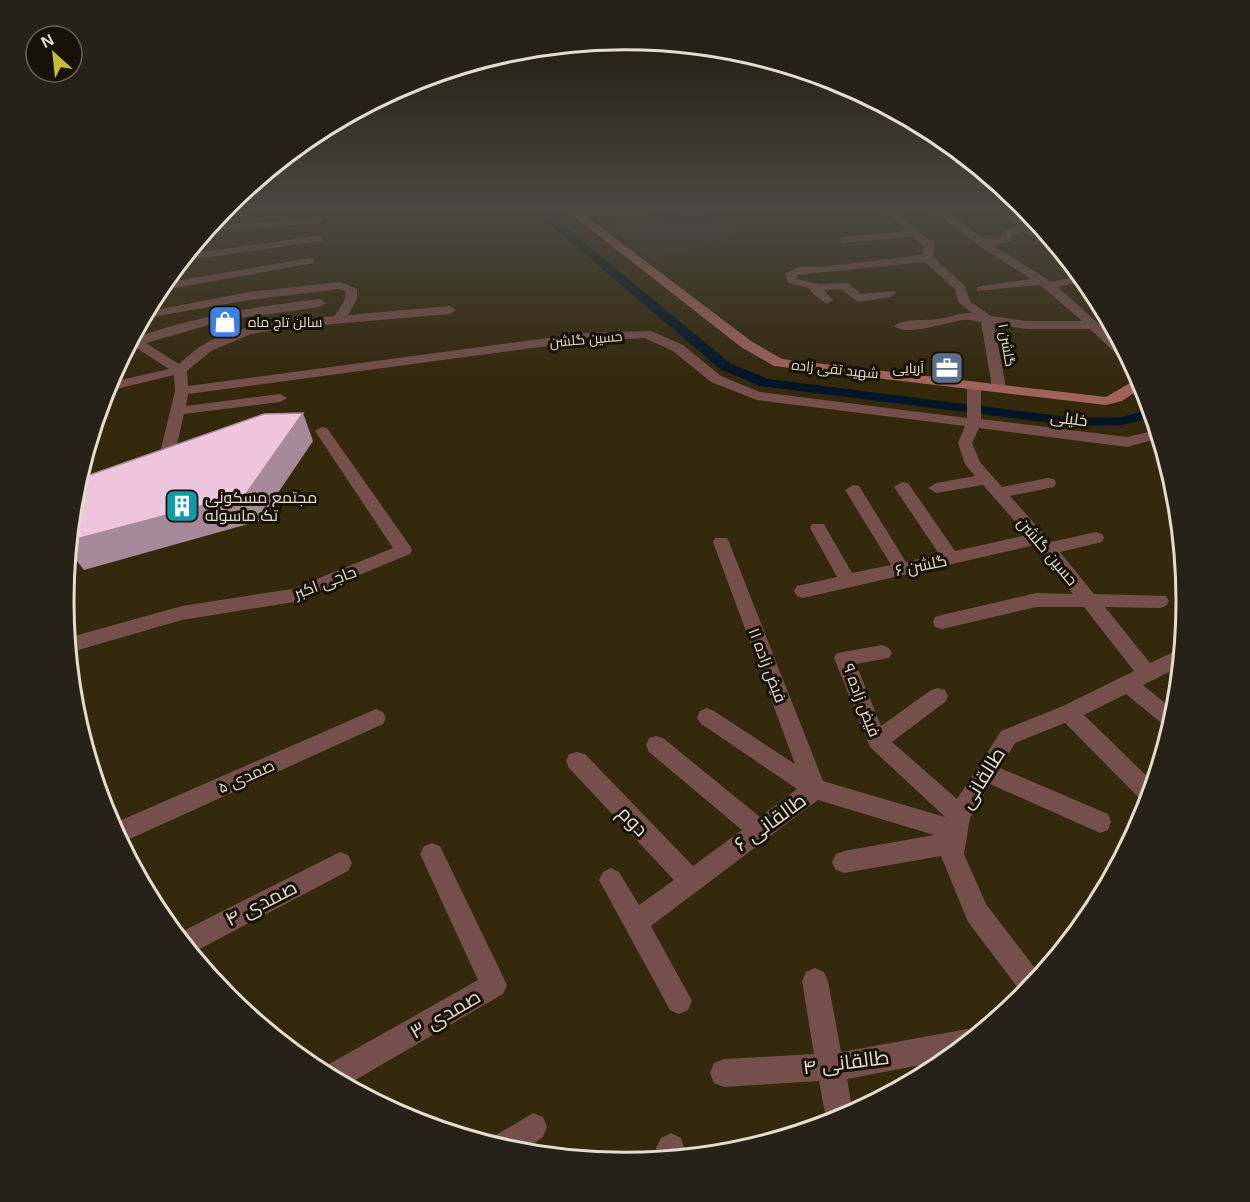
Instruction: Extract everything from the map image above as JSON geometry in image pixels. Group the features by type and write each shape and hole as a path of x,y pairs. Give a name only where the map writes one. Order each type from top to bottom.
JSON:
{"main road":[{"name":"شهید تقی زاده","path":"644,266 746,344 779,363 1106,401 1117,398 1134,387"}],"street":[{"path":"174,284 281,266"},
{"path":"827,300 816,291 814,285 792,281 791,274 798,270 840,266"},
{"name":"گلشن ۱","path":"936,266 961,288 964,302 987,319 999,387"},
{"path":"1019,266 1046,283 1112,343"},
{"path":"981,289 1073,279"},
{"path":"154,314 249,296 340,285 351,289 351,299 339,320"},
{"path":"816,291 821,287 844,285 858,298 890,293"},
{"path":"139,341 189,324 229,315 320,303"},
{"path":"117,385 180,370 206,348 248,331 286,324 450,310"},
{"path":"900,326 939,322 964,316 1026,325 1093,325"},
{"name":"حسین گلشن","path":"182,391 585,337 647,334 678,348 716,379 757,396 974,423"},
{"path":"138,341 180,370 182,391 164,467 144,476"},
{"name":"حسین گلشن","path":"974,384 974,423 965,443 973,464 1090,601 1138,679 1165,712"},
{"path":"177,411 280,398"},
{"name":"خلیلی","path":"974,423 1127,442 1151,436"},
{"name":"حاجی اکبر","path":"76,644 182,613 294,595 404,550 322,431"},
{"path":"936,488 987,479"},
{"path":"999,493 1048,483"},
{"path":"902,488 951,558"},
{"path":"853,490 902,569"},
{"path":"818,528 848,581"},
{"name":"گلشن ۶","path":"803,591 951,558 1096,538"},
{"name":"فیض زاده ۱۱","path":"721,542 815,789"},
{"path":"942,622 1036,600 1160,601"},
{"name":"فیض زاده ۹","path":"882,652 844,658 877,741 957,830"},
{"name":"طالقانی","path":"957,830 986,772 1008,737 1069,713 1173,661"},
{"path":"877,741 938,696"},
{"path":"1069,713 1144,788"},
{"path":"707,717 815,789"},
{"name":"صمدی ۵","path":"123,830 376,718"},
{"path":"656,745 759,830"},
{"name":"دوم","path":"577,761 690,880"},
{"path":"986,772 1100,822"},
{"name":"طالقانی ۶","path":"635,923 815,789 957,830"},
{"path":"844,862 957,830 952,854 977,913 1027,979"},
{"name":"صمدی ۳","path":"340,1073 494,985 432,854"},
{"name":"صمدی ۴","path":"190,940 340,863"},
{"path":"611,880 679,1001"},
{"path":"815,981 838,1110"},
{"name":"طالقانی ۴","path":"724,1073 831,1067 951,1046"},
{"path":"512,1141 533,1127"}],"building":[{"path":"303,413 246,494 77,539 88,476 264,414"}],"waterway":[{"path":"605,266 725,366 765,383 1076,422 1122,421 1144,415"}],"place":[{"name":"سالن تاج ماه","path":"225,322"},
{"name":"آریایی","path":"947,368"},
{"name":"مجتمع مسکونی تک ماسوله","path":"182,506"}]}
